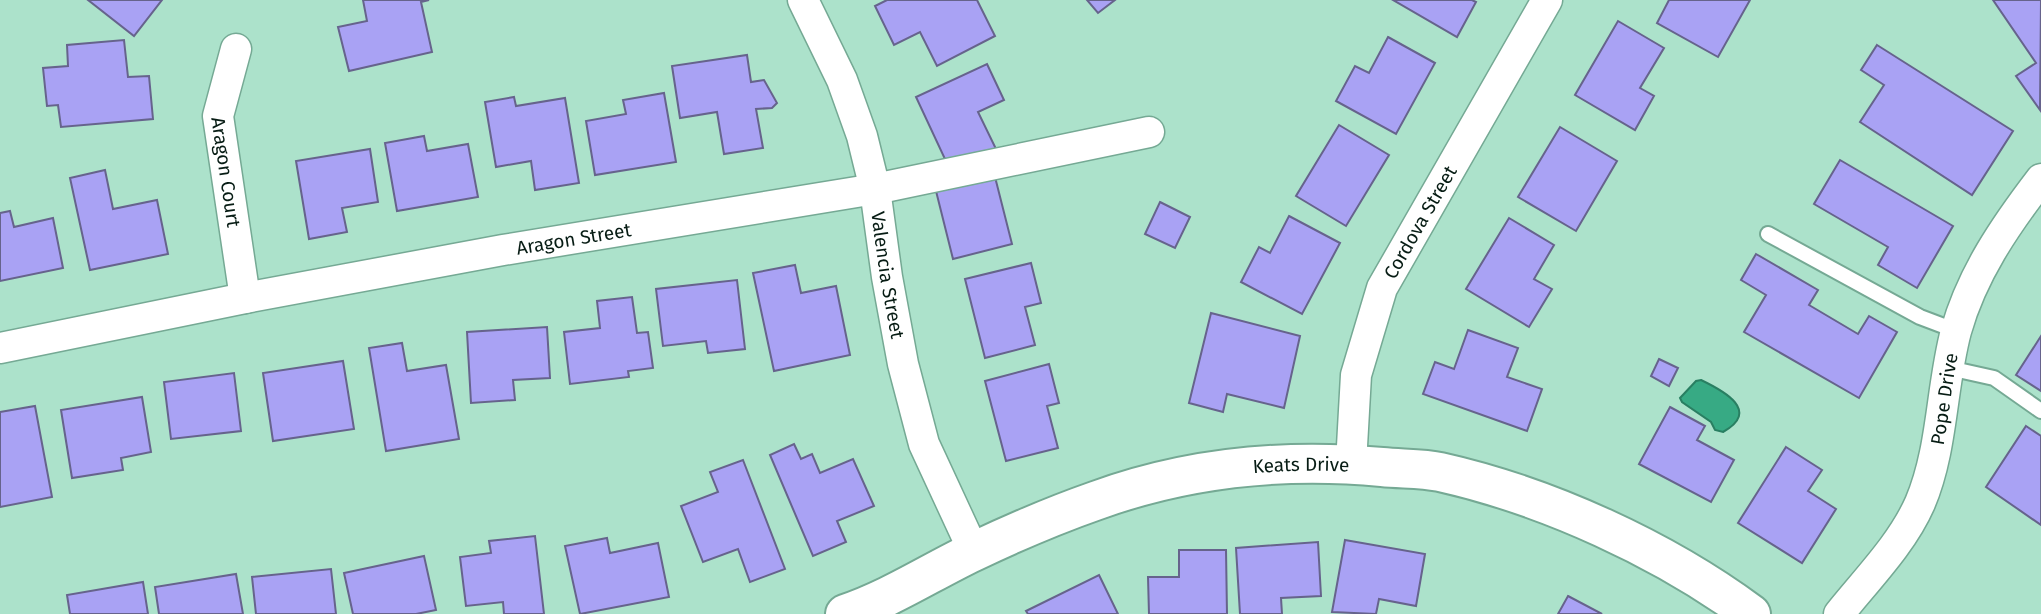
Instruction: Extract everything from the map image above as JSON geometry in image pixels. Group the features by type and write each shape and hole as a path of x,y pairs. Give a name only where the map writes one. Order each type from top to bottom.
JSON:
{"street":[{"name":"Valencia Street","path":"803,0 842,80 862,135 875,188 887,277 903,364 923,444 974,552"},
{"name":"Cordova Street","path":"1351,464 1356,375 1382,288 1547,0"},
{"name":"Aragon Court","path":"236,49 218,116 245,298"},
{"name":"Aragon Street","path":"0,348 245,298 503,250 875,188 1149,132"},
{"name":"Pope Drive","path":"1839,614 1900,537 1920,503 1931,470 1956,331 1976,276 2012,216 2041,179"},
{"name":"Keats Drive","path":"845,614 868,607 974,552 1095,501 1178,476 1249,466 1316,462 1438,472 1522,496 1622,536 1729,598 1751,614"}],"lane":[{"path":"1768,234 1920,317 1956,331"},
{"path":"1949,368 1994,378 2041,411"}],"shaded area":[{"path":"1701,380 1728,396 1739,409 1739,417 1723,432 1715,430 1711,422 1680,398 1696,381"}],"building":[{"path":"88,0 162,0 134,36"},
{"path":"363,0 429,0 421,2 432,52 349,71 338,27 367,21"},
{"path":"887,0 977,0 995,36 937,66 920,32 894,45 875,6"},
{"path":"1087,0 1115,0 1098,13"},
{"path":"1393,0 1472,0 1476,2 1457,37"},
{"path":"1669,0 1750,0 1718,57 1657,23"},
{"path":"1993,0 2041,0 2040,110 2016,76 2036,63"},
{"path":"1618,21 1664,48 1640,88 1654,96 1635,130 1575,95"},
{"path":"1388,37 1435,63 1396,134 1336,101 1355,66 1369,73"},
{"path":"124,40 128,77 149,76 153,119 61,127 58,105 47,106 43,68 68,66 67,45"},
{"path":"1877,45 2013,131 1972,195 1860,122 1884,85 1861,70"},
{"path":"747,55 751,82 764,80 777,103 772,108 756,109 763,148 724,154 717,112 680,118 672,66"},
{"path":"987,64 1004,100 978,112 997,151 951,172 916,97"},
{"path":"664,93 676,162 595,175 586,121 626,114 623,100"},
{"path":"514,97 516,106 565,98 579,183 535,190 531,161 496,167 485,102"},
{"path":"1339,125 1389,155 1346,226 1296,196"},
{"path":"1560,127 1617,161 1576,231 1518,197"},
{"path":"424,136 427,151 468,144 478,197 397,211 385,143"},
{"path":"370,149 378,202 342,208 347,232 309,239 296,161"},
{"path":"1840,160 1953,226 1917,288 1878,265 1888,247 1814,204"},
{"path":"105,170 113,209 157,200 168,254 90,270 70,178"},
{"path":"994,173 1012,244 953,259 935,187"},
{"path":"1160,202 1190,217 1175,248 1145,234"},
{"path":"10,211 14,227 53,218 63,268 0,281 0,213"},
{"path":"1289,216 1340,243 1302,314 1241,282 1259,247 1270,253"},
{"path":"1509,218 1554,245 1534,279 1552,289 1529,327 1466,289"},
{"path":"1756,254 1818,290 1809,305 1858,334 1869,316 1897,332 1859,398 1744,332 1766,295 1741,280"},
{"path":"1031,263 1041,303 1025,307 1035,345 985,358 965,279"},
{"path":"795,265 801,293 836,286 850,355 774,371 753,273"},
{"path":"737,280 745,349 708,353 706,341 663,346 656,289"},
{"path":"632,297 637,333 648,332 653,368 628,371 629,377 570,384 564,332 600,328 597,301"},
{"path":"1211,313 1300,336 1284,408 1227,394 1223,412 1189,403"},
{"path":"547,327 550,378 513,380 515,400 471,403 467,332"},
{"path":"1468,330 1518,348 1507,377 1542,389 1527,431 1423,394 1435,362 1454,369"},
{"path":"2041,336 2041,391 2016,375"},
{"path":"402,343 407,371 446,365 459,439 386,451 369,348"},
{"path":"1659,359 1678,368 1669,386 1651,376"},
{"path":"343,361 354,429 273,441 263,373"},
{"path":"1049,364 1059,403 1047,406 1058,448 1006,461 985,381"},
{"path":"234,373 241,431 171,439 164,382"},
{"path":"142,397 151,452 121,458 123,470 72,478 61,410"},
{"path":"35,406 52,497 0,507 0,412"},
{"path":"1670,407 1705,426 1697,440 1734,460 1711,502 1639,464"},
{"path":"2026,426 2041,436 2041,525 1986,487"},
{"path":"794,444 801,459 812,454 820,473 853,459 874,506 837,521 846,542 813,556 770,455"},
{"path":"1786,447 1822,470 1808,491 1836,509 1802,563 1738,523"},
{"path":"743,460 785,569 750,582 738,549 703,562 681,506 718,492 710,472"},
{"path":"535,536 544,614 504,614 503,602 466,606 460,557 491,553 489,541"},
{"path":"607,538 610,553 658,543 669,597 580,614 565,546"},
{"path":"1345,540 1425,554 1416,606 1379,599 1376,614 1332,612"},
{"path":"1318,542 1321,596 1281,598 1282,614 1240,614 1236,548"},
{"path":"1179,550 1226,550 1227,614 1149,614 1148,577 1179,577"},
{"path":"424,556 436,610 416,614 353,614 344,573"},
{"path":"331,569 336,614 256,614 252,577"},
{"path":"236,574 243,614 159,614 155,587"},
{"path":"1099,575 1118,614 1028,614 1026,611"},
{"path":"143,582 148,614 70,614 67,595"},
{"path":"1568,596 1602,614 1558,614"}]}
